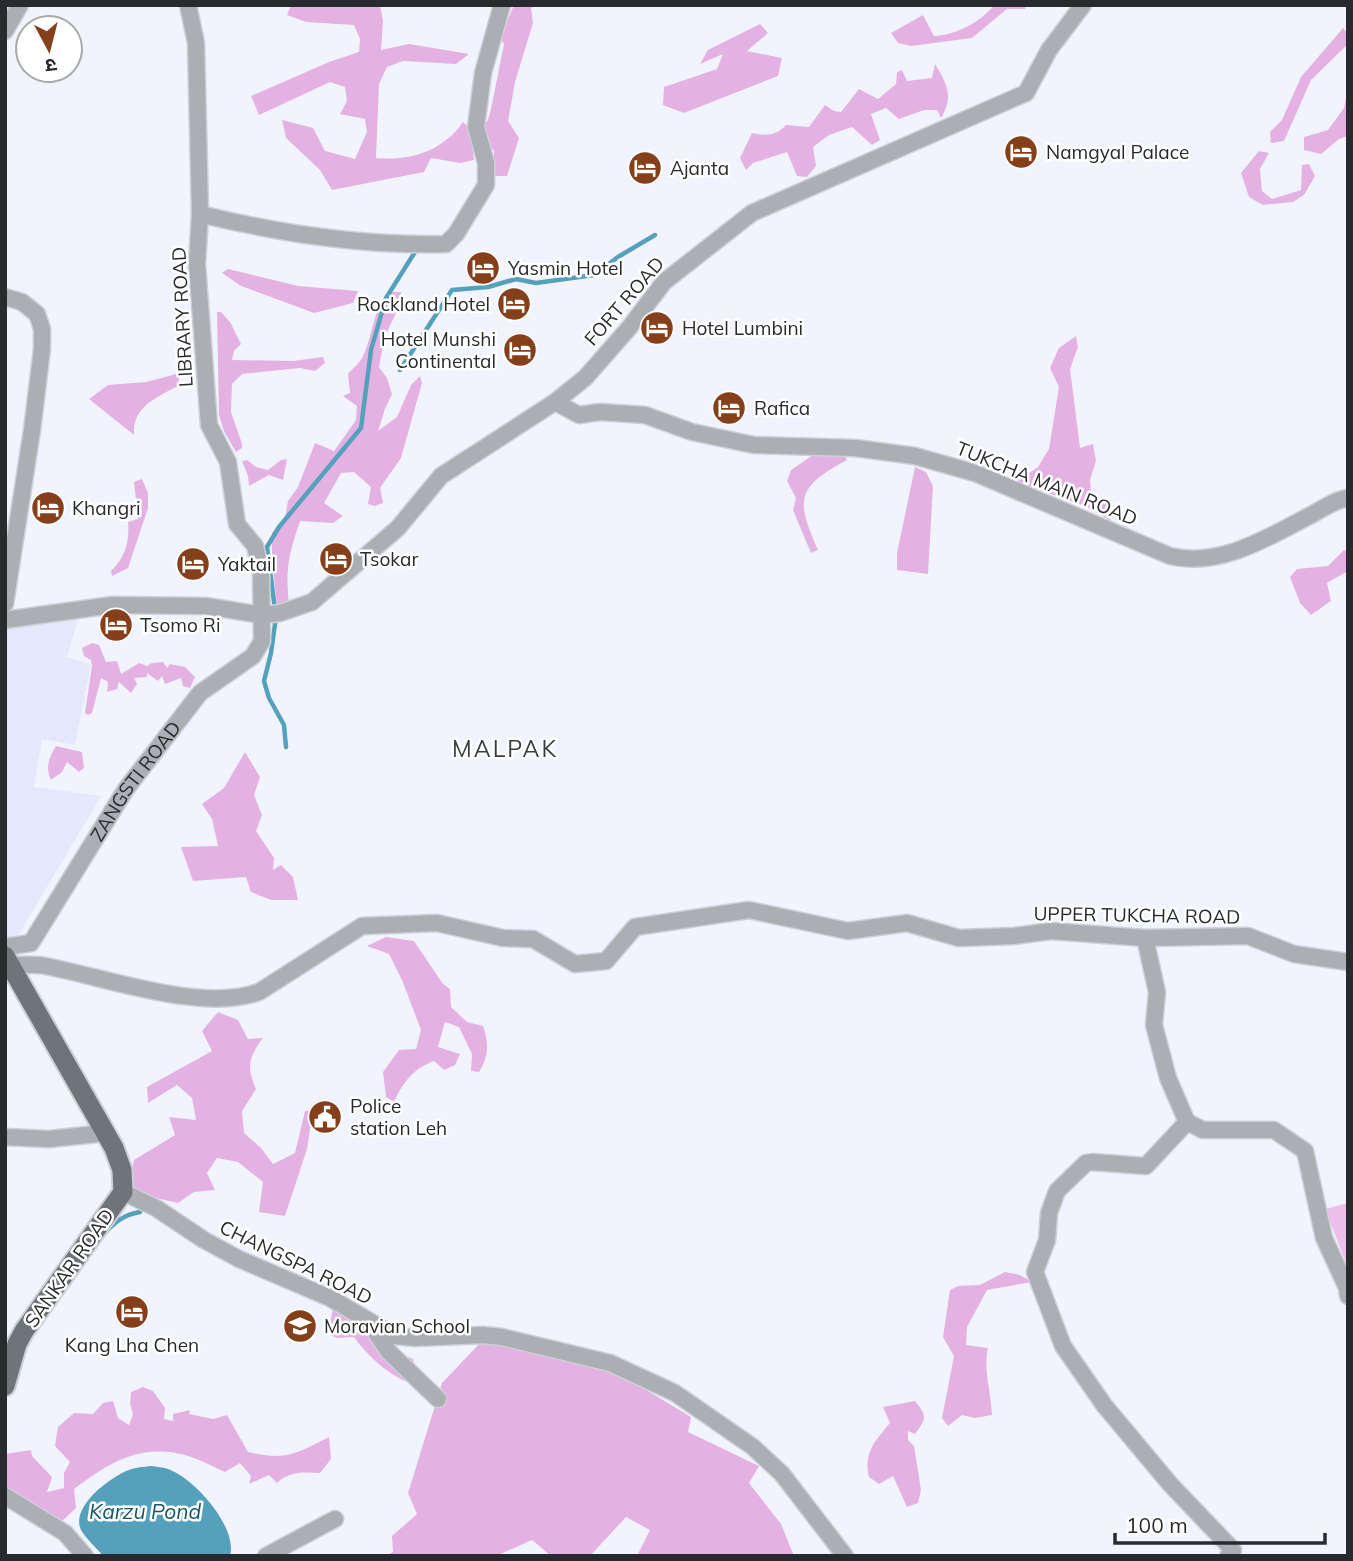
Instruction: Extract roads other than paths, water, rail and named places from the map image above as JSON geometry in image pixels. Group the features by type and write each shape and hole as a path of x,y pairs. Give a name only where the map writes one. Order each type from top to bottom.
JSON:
{"main road":[{"path":"7,956 106,1133 122,1170 123,1192"},
{"name":"SANKAR ROAD","path":"5,1386 17,1344 24,1331 123,1192"}],"street":[{"path":"5,31 20,5"},
{"name":"LIBRARY ROAD","path":"188,5 196,45 200,214 197,264 209,425 228,462 237,524 255,546 271,614"},
{"path":"200,214 287,233 402,245 446,244 456,234 486,185 486,163 476,127 483,73 502,5"},
{"name":"FORT ROAD","path":"5,620 112,605 206,606 271,614 312,602 398,528 441,476 555,402 585,378 629,328 664,282 752,213 1026,93 1049,50 1083,5"},
{"path":"5,298 22,302 37,314 43,329 32,429 5,604"},
{"name":"TUKCHA MAIN ROAD","path":"555,402 579,415 600,412 645,415 692,432 754,445 855,448 915,456 975,473 1170,556 1186,560 1222,556 1348,498"},
{"name":"ZANGSTI ROAD","path":"7,956 31,943 125,789 200,693 253,656 271,614"},
{"name":"UPPER TUKCHA ROAD","path":"7,956 41,966 195,998 245,997 259,992 362,926 437,923 503,938 533,939 575,964 606,961 635,927 749,910 848,930 907,923 959,938 1014,936 1051,931 1145,938 1248,936 1294,954 1348,962"},
{"path":"1145,938 1157,992 1154,1025 1168,1078 1187,1122 1203,1130 1274,1130 1305,1151 1324,1238 1347,1287 1348,1296"},
{"path":"1187,1122 1146,1166 1086,1163 1057,1191 1049,1213 1047,1240 1035,1272 1063,1346 1104,1405 1170,1485 1226,1539 1233,1549 1228,1556"},
{"path":"5,1137 48,1139 106,1133"},
{"name":"CHANGSPA ROAD","path":"123,1192 156,1208 204,1240 239,1259 330,1298 395,1336 415,1338 482,1335 610,1363 675,1393 753,1447 782,1474 845,1556"},
{"path":"367,1320 389,1352 438,1399"},
{"path":"5,1496 65,1533 85,1556"},
{"path":"266,1556 335,1519"}],"water":[{"name":"Karzu Pond","path":"134,1468 166,1468 178,1474 190,1482 212,1505 227,1531 231,1544 230,1556 103,1556 81,1530 81,1512 94,1494 112,1479"}],"waterway":[{"path":"400,370 452,290 488,287 516,279 536,283 594,275 655,235"},
{"path":"286,747 284,725 269,698 264,681 276,617 267,547 279,527 361,428 371,350 386,298 415,252"},
{"path":"103,1235 120,1220 140,1212"}],"place":[{"name":"Namgyal Palace","path":"1021,152"},
{"name":"Ajanta","path":"645,168"},
{"name":"Yasmin Hotel","path":"483,268"},
{"name":"Rockland Hotel","path":"514,304"},
{"name":"Hotel Lumbini","path":"657,328"},
{"name":"Hotel Munshi Continental","path":"520,350"},
{"name":"Rafica","path":"729,408"},
{"name":"Khangri","path":"48,508"},
{"name":"Tsokar","path":"336,559"},
{"name":"Yaktail","path":"193,564"},
{"name":"Tsomo Ri","path":"116,625"},
{"name":"Police station Leh","path":"325,1117"},
{"name":"Kang Lha Chen","path":"132,1312"},
{"name":"Moravian School","path":"300,1326"}],"district":[{"name":"MALPAK","path":"505,749"}]}
